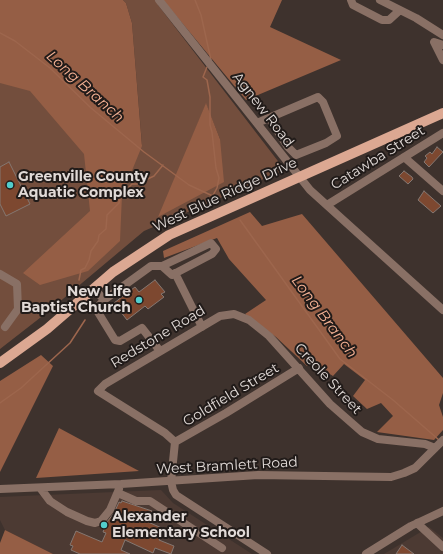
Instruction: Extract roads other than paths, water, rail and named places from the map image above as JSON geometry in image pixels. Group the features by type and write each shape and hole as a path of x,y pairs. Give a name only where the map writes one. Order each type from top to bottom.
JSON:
{"main road":[{"name":"West Blue Ridge Drive","path":"0,363 47,329 94,288 132,258 169,235 443,113"}],"street":[{"name":"Agnew Road","path":"159,0 299,177 327,205 443,310"},
{"path":"351,0 353,5 382,20 389,20 400,10"},
{"path":"380,0 443,35"},
{"path":"443,45 434,42 443,60"},
{"path":"257,123 318,97 323,102 337,136 326,143 296,155 288,147 269,118"},
{"name":"Catawba Street","path":"327,205 443,133"},
{"path":"404,157 443,191"},
{"path":"160,351 142,328 120,340 115,340 96,309 104,300 151,266 162,266 211,243 216,249 212,254 172,275 162,266"},
{"path":"176,273 202,327"},
{"path":"0,274 17,284 18,309 4,327"},
{"path":"94,288 104,300"},
{"name":"Redstone Road","path":"175,442 165,433 98,391 104,384 222,315 234,314"},
{"name":"Creole Street","path":"234,314 249,320 269,336 330,404 366,434 378,439 439,444"},
{"name":"Goldfield Street","path":"175,442 226,413 299,368"},
{"path":"175,442 171,481 176,495 267,554"},
{"name":"West Bramlett Road","path":"0,490 41,489 258,475 391,476 404,473 415,468 439,444"},
{"path":"41,489 48,498 56,504 87,521 95,523 104,518 118,493 121,484"},
{"path":"118,493 136,501 150,501 222,548"},
{"path":"366,554 417,523 443,511"},
{"path":"417,523 443,547"}],"waterway":[{"path":"195,0 201,15 211,60"},
{"name":"Long Branch","path":"0,33 15,41 50,68 91,108 144,152 189,185 215,197"},
{"path":"207,67 203,77 207,80 210,97 210,125 216,168 219,178 217,188 212,197"},
{"path":"79,280 81,270 85,268 91,251 98,241 99,235 106,229 107,215 119,203 121,195 132,184 137,184 154,176 163,165"},
{"name":"Long Branch","path":"240,220 340,359 393,400 439,440"},
{"path":"0,403 21,388 70,343 85,320"}],"place":[{"name":"Greenville County Aquatic Complex","path":"10,185"},
{"name":"New Life Baptist Church","path":"139,300"},
{"name":"Alexander Elementary School","path":"104,525"}]}
